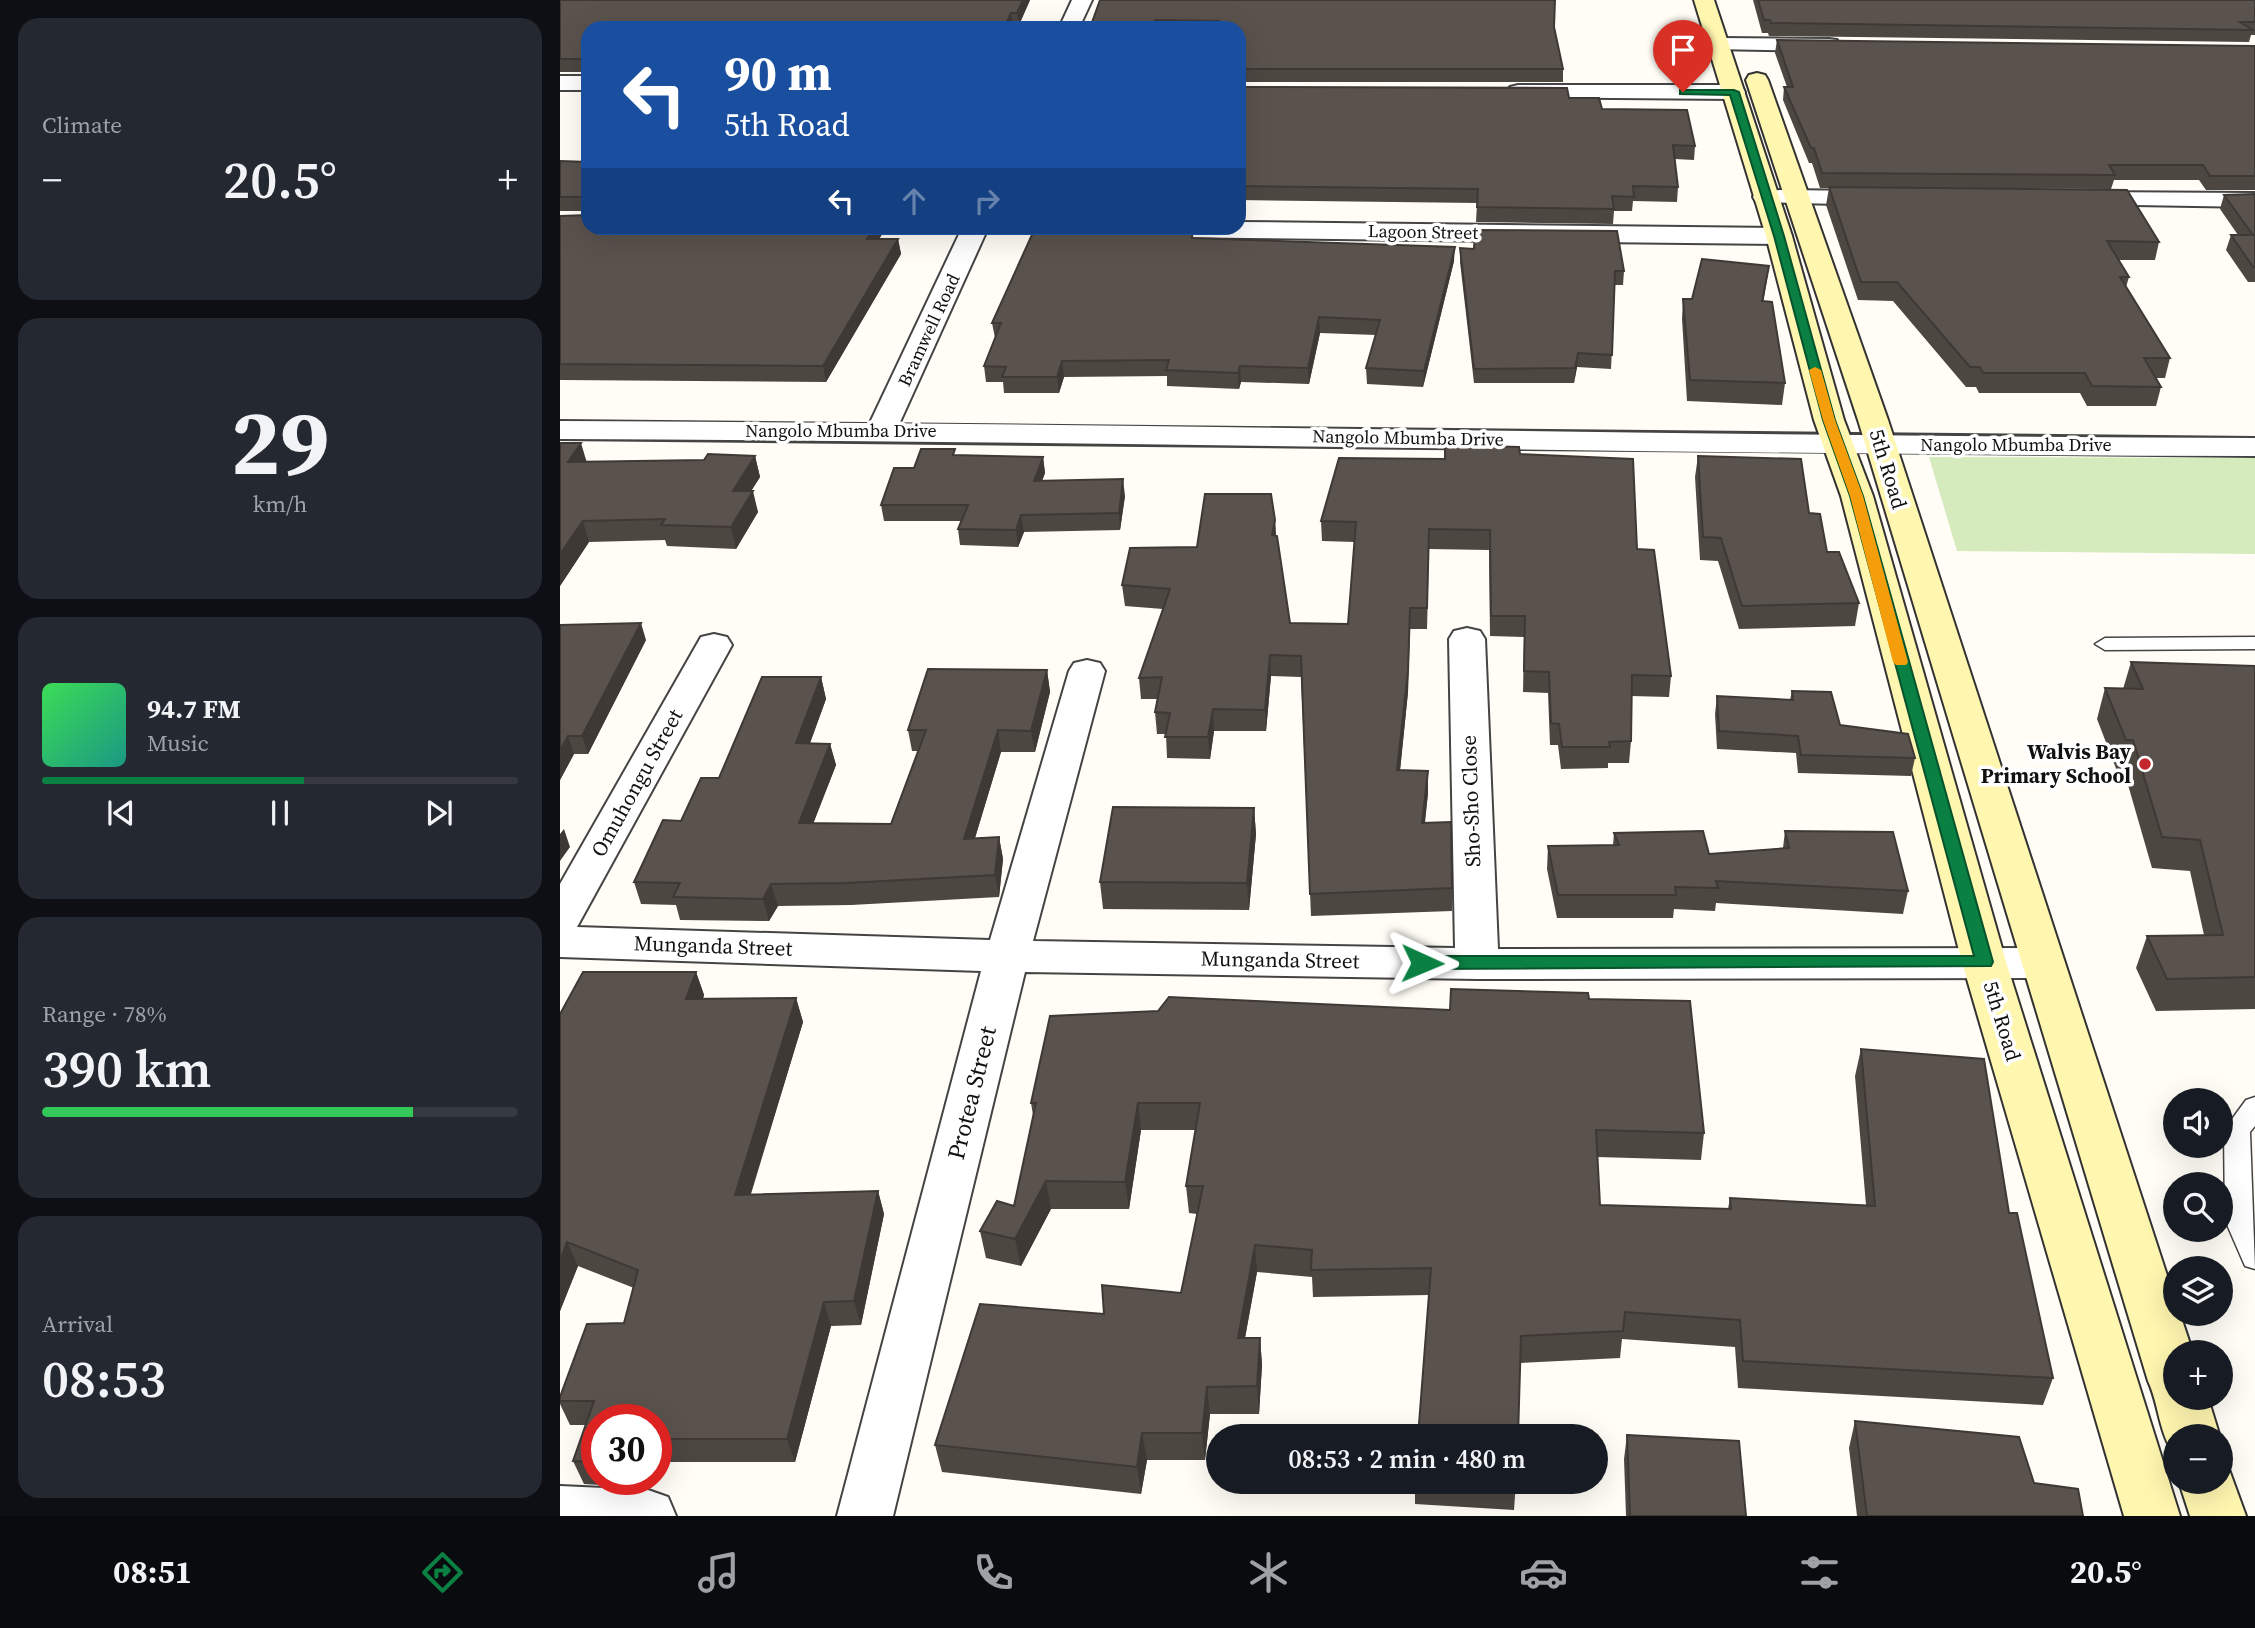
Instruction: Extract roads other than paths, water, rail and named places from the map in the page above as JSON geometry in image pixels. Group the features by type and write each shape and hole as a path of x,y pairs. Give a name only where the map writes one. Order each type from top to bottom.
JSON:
{"main road":[{"name":"5th Road","path":"1704,0 1779,236 1833,432 1857,496 1984,962 2152,1516"},
{"name":"5th Road","path":"1742,33 1877,433 2163,1343"},
{"path":"2211,1494 2218,1516"}],"street":[{"path":"1072,21 1082,0"},
{"path":"1719,44 1742,33 1856,46"},
{"path":"560,83 581,83"},
{"path":"1499,92 1734,92"},
{"path":"1765,197 1908,198"},
{"path":"2061,199 2255,201"},
{"name":"Lagoon Street","path":"1246,230 1779,236"},
{"name":"Bramwell Road","path":"885,422 972,235"},
{"name":"Nangolo Mbumba Drive","path":"560,413 885,422 1833,432 2255,447"},
{"name":"Nangolo Mbumba Drive","path":"560,430 885,422"},
{"name":"Nangolo Mbumba Drive","path":"1877,433 2255,426"},
{"name":"Sho-Sho Close","path":"1467,639 1477,964"},
{"name":"Omuhongu Street","path":"560,921 714,645"},
{"name":"Protea Street","path":"865,1516 1007,956 1087,671"},
{"name":"Munganda Street","path":"560,942 1007,956 1477,964 2043,963"},
{"path":"560,1512 648,1516"}],"lane":[{"path":"2105,644 2255,643"},
{"path":"2255,1107 2237,1130 2239,1220 2255,1258"}],"place":[{"name":"Walvis Bay Primary School","path":"2145,764"}]}
